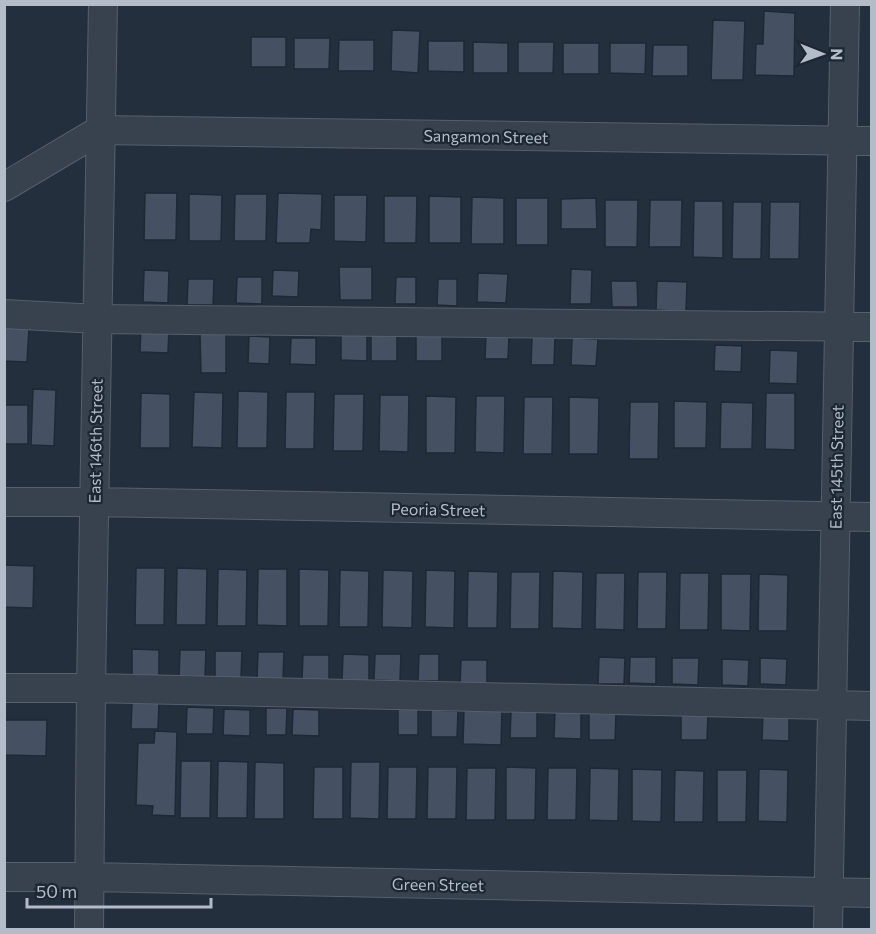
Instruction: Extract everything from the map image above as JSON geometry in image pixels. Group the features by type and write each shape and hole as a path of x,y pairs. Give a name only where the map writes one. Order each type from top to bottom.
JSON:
{"street":[{"name":"East 146th Street","path":"89,930 103,4"},
{"name":"East 145th Street","path":"828,930 845,4"},
{"name":"Sangamon Street","path":"100,130 872,141"},
{"path":"4,188 100,130"},
{"path":"4,314 98,319 872,327"},
{"name":"Peoria Street","path":"4,501 872,517"},
{"path":"4,688 91,688 872,706"},
{"name":"Green Street","path":"4,877 872,892"}],"building":[{"path":"764,11 795,13 794,76 755,75 756,44 763,44"},
{"path":"713,20 745,21 743,80 711,80"},
{"path":"392,30 420,31 418,73 391,71"},
{"path":"251,37 286,37 286,67 251,67"},
{"path":"294,38 330,38 329,69 294,69"},
{"path":"339,40 374,40 374,71 338,71"},
{"path":"428,41 464,41 464,72 428,71"},
{"path":"473,42 508,43 508,73 473,73"},
{"path":"518,42 554,42 553,73 518,73"},
{"path":"563,43 599,43 599,74 563,74"},
{"path":"610,43 646,43 645,74 610,73"},
{"path":"653,45 688,45 688,76 652,76"},
{"path":"145,193 177,193 176,240 144,240"},
{"path":"278,193 322,194 321,230 311,229 310,243 276,243"},
{"path":"189,194 222,195 221,241 189,241"},
{"path":"235,194 267,194 266,241 234,241"},
{"path":"334,195 367,195 366,242 334,241"},
{"path":"384,196 417,196 416,243 384,243"},
{"path":"429,196 461,197 461,243 429,243"},
{"path":"472,197 504,198 504,244 471,244"},
{"path":"516,198 548,198 548,245 516,245"},
{"path":"596,198 597,229 561,229 561,199"},
{"path":"605,200 638,200 637,247 605,247"},
{"path":"650,200 682,200 681,247 649,247"},
{"path":"694,201 723,201 723,258 693,257"},
{"path":"733,202 762,202 761,259 732,259"},
{"path":"770,202 800,202 799,259 769,259"},
{"path":"339,267 372,267 372,300 340,300"},
{"path":"571,269 592,270 591,304 570,304"},
{"path":"144,270 169,271 168,303 143,302"},
{"path":"273,270 299,271 298,297 272,296"},
{"path":"478,273 508,274 506,303 477,302"},
{"path":"237,277 262,277 262,304 236,303"},
{"path":"396,277 416,277 416,304 395,304"},
{"path":"188,279 214,279 213,305 187,305"},
{"path":"438,279 457,279 457,306 437,305"},
{"path":"611,281 637,281 638,307 612,307"},
{"path":"657,281 687,282 686,312 656,310"},
{"path":"5,327 29,328 27,362 4,361"},
{"path":"141,327 169,328 168,353 140,352"},
{"path":"200,334 226,334 226,373 201,373"},
{"path":"341,334 367,334 367,361 341,360"},
{"path":"371,334 397,335 397,361 371,361"},
{"path":"486,334 509,335 508,359 485,359"},
{"path":"416,335 442,335 442,361 416,361"},
{"path":"249,336 270,337 269,364 248,363"},
{"path":"532,337 555,337 554,365 531,365"},
{"path":"291,338 316,338 316,365 290,364"},
{"path":"572,338 598,339 596,366 571,365"},
{"path":"715,345 742,346 741,372 714,371"},
{"path":"770,350 798,351 797,384 769,383"},
{"path":"33,389 56,390 54,446 31,445"},
{"path":"238,391 268,392 267,448 237,448"},
{"path":"194,392 223,393 222,448 192,447"},
{"path":"286,392 315,392 314,449 285,449"},
{"path":"141,393 170,394 170,448 140,448"},
{"path":"766,393 795,393 795,450 765,449"},
{"path":"334,394 364,394 363,451 333,451"},
{"path":"380,395 409,395 408,452 379,451"},
{"path":"426,396 456,397 455,453 426,453"},
{"path":"476,396 505,396 504,453 475,452"},
{"path":"524,397 553,397 552,454 523,454"},
{"path":"569,397 599,398 598,454 569,454"},
{"path":"674,401 707,402 706,448 674,448"},
{"path":"630,402 659,402 658,459 629,459"},
{"path":"721,402 753,403 752,449 720,449"},
{"path":"4,405 28,405 28,444 4,444"},
{"path":"4,565 34,566 33,608 4,607"},
{"path":"136,568 165,568 164,625 135,625"},
{"path":"177,568 207,569 206,625 176,625"},
{"path":"218,569 247,570 246,626 217,626"},
{"path":"258,569 287,569 287,626 257,625"},
{"path":"299,569 329,570 328,626 299,626"},
{"path":"340,570 369,571 368,627 339,627"},
{"path":"383,570 413,571 412,628 382,627"},
{"path":"426,570 455,571 454,628 425,627"},
{"path":"468,571 498,572 497,628 467,628"},
{"path":"553,571 583,572 582,629 552,628"},
{"path":"511,572 540,572 539,629 510,629"},
{"path":"638,572 667,572 666,629 637,629"},
{"path":"596,573 625,573 624,630 595,629"},
{"path":"680,573 709,573 708,630 679,630"},
{"path":"721,574 751,574 750,631 721,630"},
{"path":"759,574 788,575 787,631 758,631"},
{"path":"132,649 159,650 159,676 132,676"},
{"path":"180,650 206,650 205,677 179,676"},
{"path":"215,651 242,651 241,678 215,677"},
{"path":"258,652 284,652 283,679 257,678"},
{"path":"343,654 369,655 369,682 342,681"},
{"path":"375,654 401,654 400,681 374,680"},
{"path":"419,654 439,654 439,681 418,681"},
{"path":"303,655 329,655 329,682 302,681"},
{"path":"599,657 625,658 624,684 598,684"},
{"path":"630,657 656,657 656,684 629,683"},
{"path":"672,658 699,658 698,685 672,684"},
{"path":"760,658 787,659 786,685 760,684"},
{"path":"722,659 749,660 748,686 722,685"},
{"path":"461,660 487,660 487,686 460,686"},
{"path":"132,702 159,703 158,729 131,729"},
{"path":"187,707 214,708 213,734 186,734"},
{"path":"266,708 287,708 286,735 266,735"},
{"path":"464,708 502,709 501,745 463,744"},
{"path":"224,709 250,710 250,736 223,735"},
{"path":"293,709 319,710 319,736 292,735"},
{"path":"398,709 418,709 418,735 398,735"},
{"path":"431,710 458,711 457,737 431,737"},
{"path":"511,711 537,712 537,738 510,738"},
{"path":"555,712 581,712 581,739 554,738"},
{"path":"589,713 616,714 615,740 589,740"},
{"path":"681,713 708,714 707,740 681,740"},
{"path":"763,714 789,715 789,741 762,740"},
{"path":"4,720 47,720 46,756 4,755"},
{"path":"155,731 177,732 175,816 152,815 153,806 136,805 138,743 154,743"},
{"path":"181,761 211,761 210,818 180,818"},
{"path":"218,761 248,762 247,818 217,818"},
{"path":"255,762 284,763 284,819 254,819"},
{"path":"351,762 380,762 379,819 350,818"},
{"path":"314,767 343,767 343,819 313,819"},
{"path":"388,767 417,767 416,819 387,819"},
{"path":"428,767 457,767 456,819 427,819"},
{"path":"506,767 536,768 535,820 506,820"},
{"path":"467,768 496,768 495,820 466,820"},
{"path":"548,768 577,768 576,820 547,820"},
{"path":"590,768 619,769 618,821 589,820"},
{"path":"632,769 662,770 661,822 632,821"},
{"path":"759,769 788,770 787,822 758,821"},
{"path":"675,770 704,771 703,822 674,822"},
{"path":"717,770 747,770 746,822 717,822"}]}
